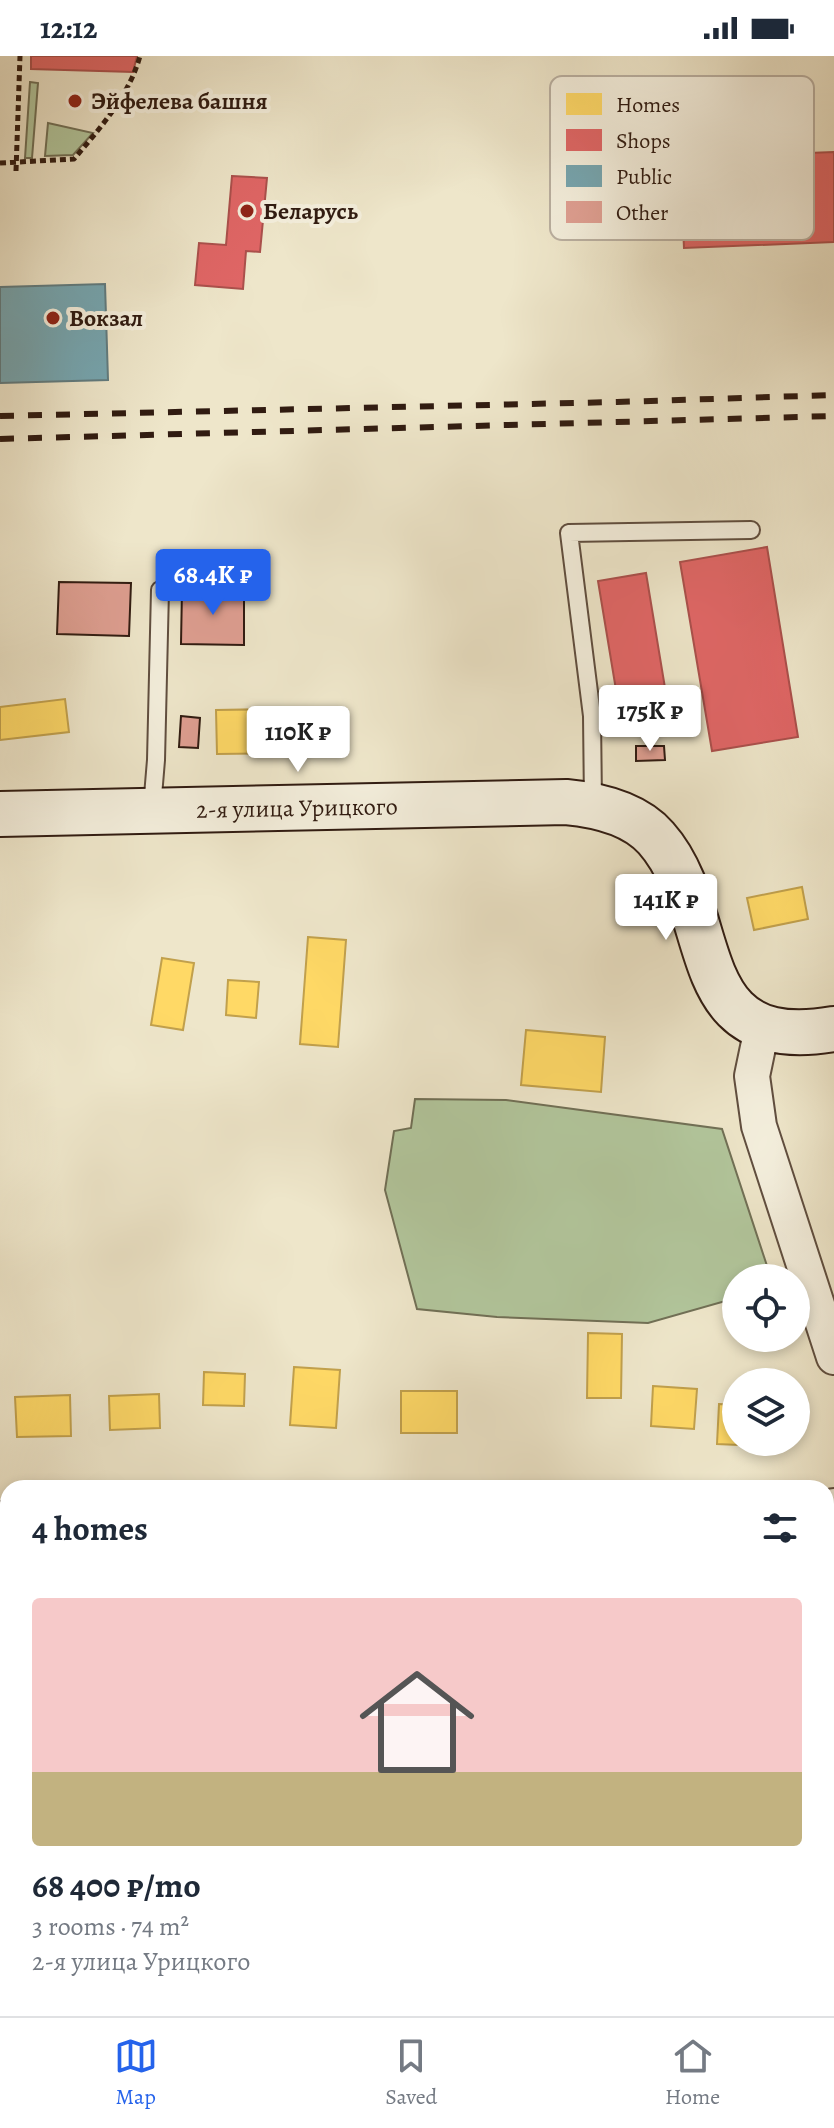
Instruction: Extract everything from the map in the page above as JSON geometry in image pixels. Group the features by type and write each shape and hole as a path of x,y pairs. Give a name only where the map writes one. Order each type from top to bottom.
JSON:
{"street":[{"name":"2-я улица Урицкого","path":"0,814 550,802 593,805 620,814 644,827 670,855 714,978 727,999 743,1016 762,1028"},
{"path":"834,1029 786,1033 762,1028 752,1076 759,1126 834,1357"}],"lane":[{"path":"593,805 592,716 569,533 751,530"},
{"path":"152,811 160,590"}],"path":[{"path":"16,171 20,56"},
{"path":"0,163 74,159 117,104 140,56"}],"green space":[{"path":"30,82 38,83 32,158 25,158"},
{"path":"48,123 93,133 73,155 45,156"},
{"path":"415,1099 506,1100 722,1129 766,1264 722,1264 722,1302 648,1323 497,1317 417,1309 385,1190 394,1131 411,1128"}],"building: Homes":[{"path":"65,699 69,732 0,740 0,707"},
{"path":"280,709 280,753 217,754 216,710"},
{"path":"802,887 808,919 754,930 747,898"},
{"path":"308,937 346,940 338,1047 300,1044"},
{"path":"162,958 194,963 183,1030 151,1025"},
{"path":"228,980 259,982 256,1018 226,1015"},
{"path":"526,1030 605,1037 601,1092 521,1085"},
{"path":"588,1333 622,1334 621,1398 587,1398"},
{"path":"294,1367 340,1370 336,1428 290,1425"},
{"path":"204,1372 245,1374 244,1406 203,1405"},
{"path":"653,1386 697,1389 694,1429 651,1426"},
{"path":"401,1391 457,1391 457,1433 401,1433"},
{"path":"159,1394 160,1428 110,1430 109,1396"},
{"path":"70,1395 71,1436 17,1437 15,1397"},
{"path":"719,1404 722,1404 722,1444 717,1444"}],"building: Shops":[{"path":"31,56 137,56 133,72 31,69"},
{"path":"834,152 834,242 684,248 684,240 814,240 814,153"},
{"path":"232,176 267,178 260,252 246,251 243,289 195,285 199,243 226,245"},
{"path":"767,547 798,737 712,751 680,562"},
{"path":"646,573 667,700 619,708 598,581"}],"building: Public":[{"name":"Вокзал","path":"105,284 108,380 0,383 0,287"}],"building: Other":[{"path":"59,582 131,583 129,636 57,634"},
{"path":"182,589 244,590 244,645 181,644"},
{"path":"181,716 200,718 198,748 179,747"},
{"path":"636,746 664,746 665,760 636,761"}],"railway":[{"path":"0,416 834,395"},
{"path":"0,439 834,416"}],"place":[{"name":"Эйфелева башня","path":"75,101"},
{"name":"Беларусь","path":"247,211"},
{"name":"Вокзал","path":"53,318"}]}
